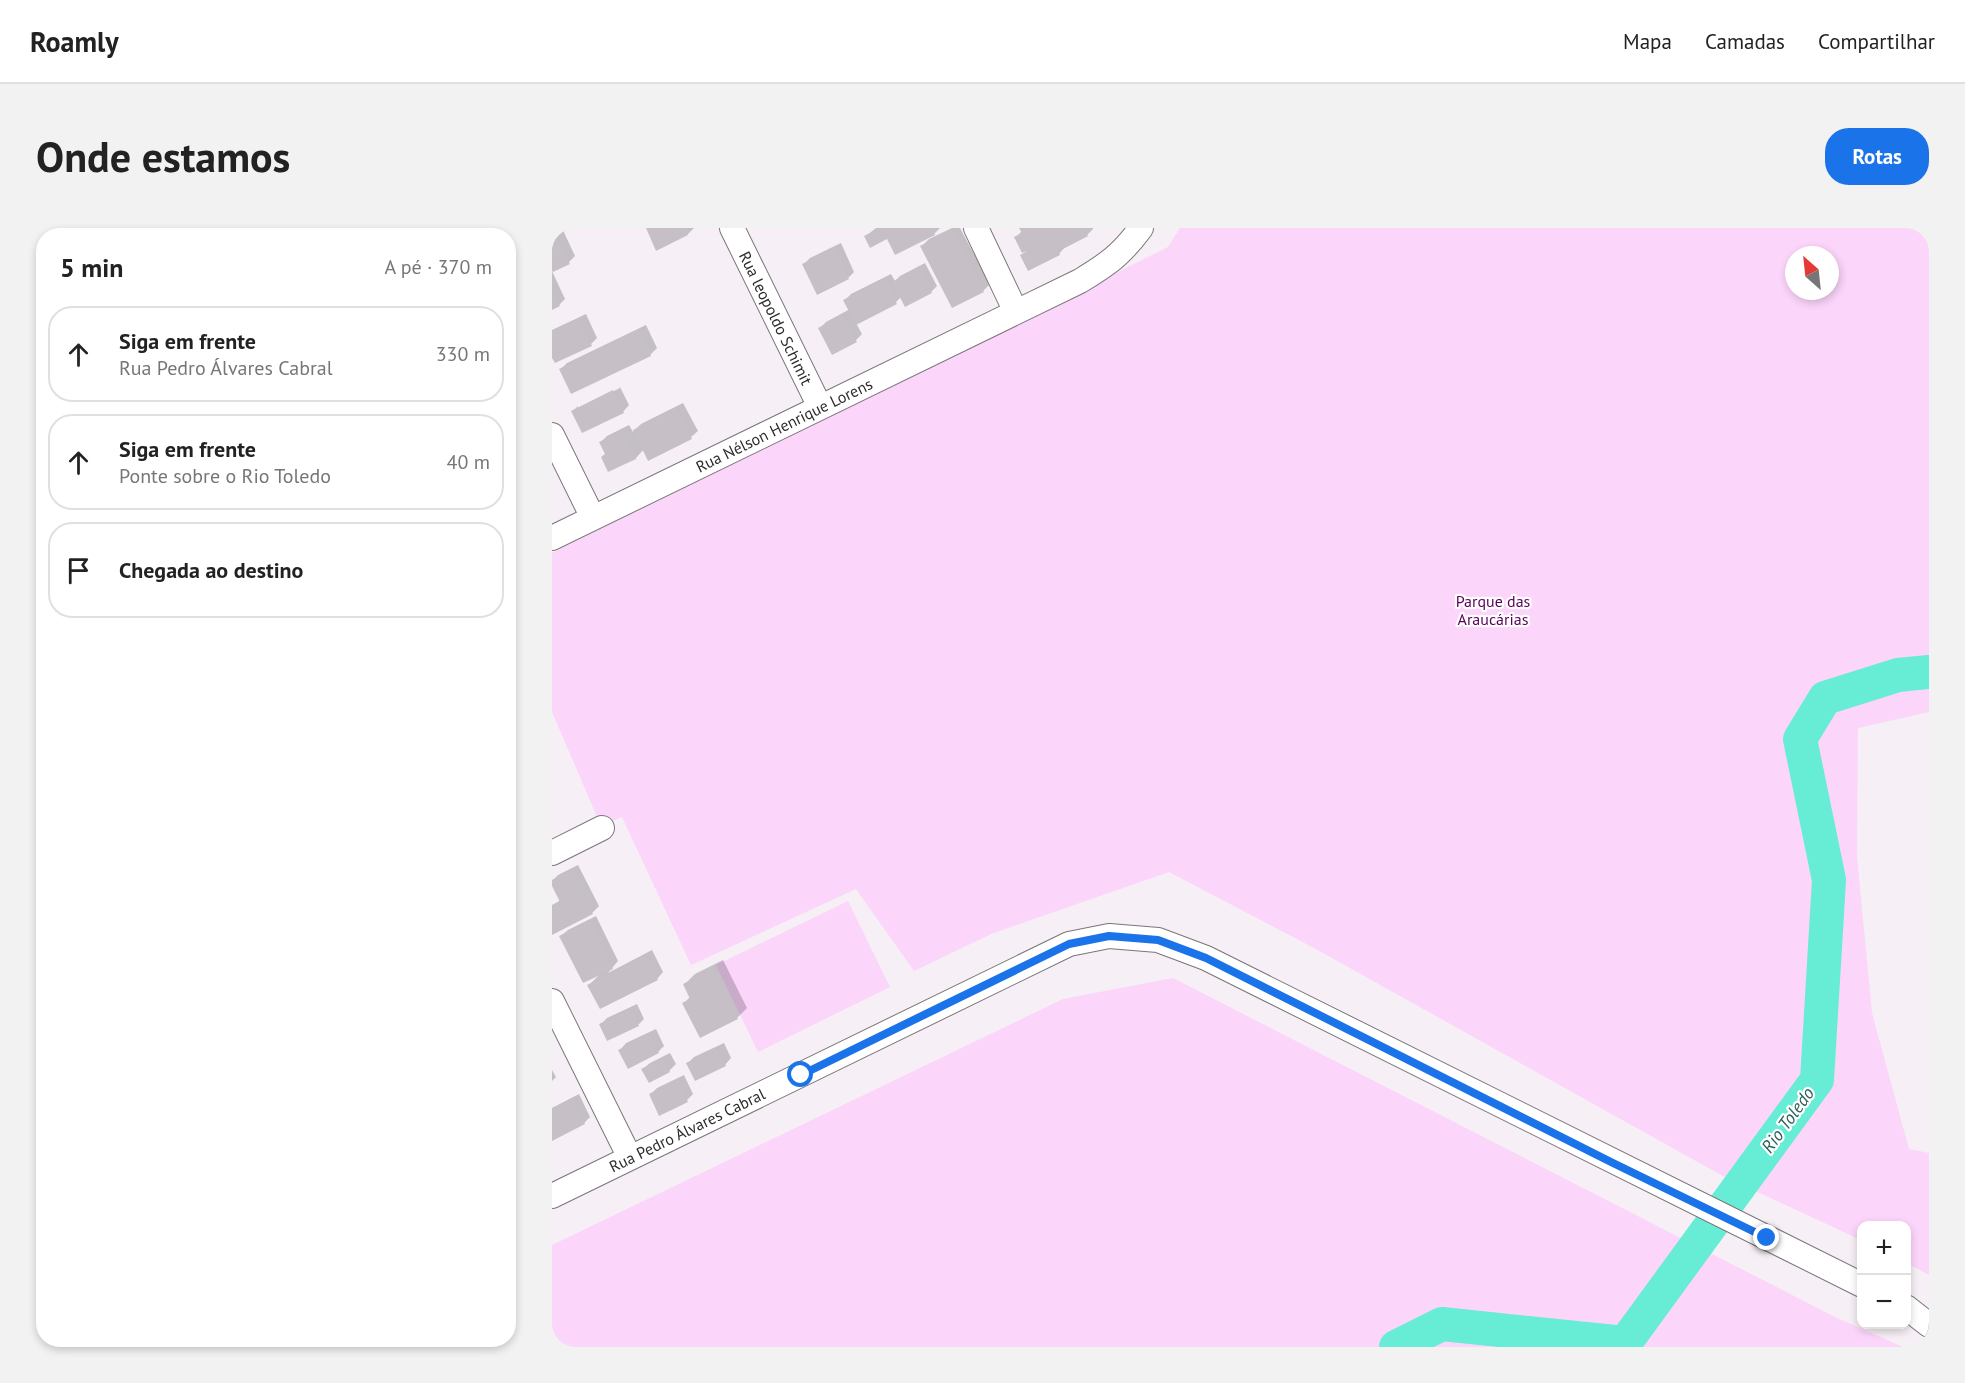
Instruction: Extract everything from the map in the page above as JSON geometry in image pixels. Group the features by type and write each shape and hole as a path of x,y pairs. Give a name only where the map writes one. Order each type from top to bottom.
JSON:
{"street":[{"name":"Rua leopoldo Schimit","path":"732,228 820,407"},
{"path":"976,228 1016,312"},
{"name":"Rua Nélson Henrique Lorens","path":"552,538 1080,281 1112,262 1142,228"},
{"path":"552,435 593,518"},
{"path":"552,853 602,828"},
{"name":"Rua Pedro Álvares Cabral","path":"552,1196 1069,944 1109,936 1158,940 1206,958 1613,1163 1857,1283"},
{"path":"552,1000 630,1158"},
{"path":"1911,1311 1929,1324"}],"green space":[{"name":"Parque das Araucárias","path":"1180,228 1929,228 1929,712 1858,728 1857,857 1872,1013 1909,1149 1929,1153 1929,1275 1911,1265 1911,1221 1857,1221 1857,1238 1721,1175 1314,948 1169,872 991,934 914,971 856,889 691,965 622,817 601,826 552,712 552,553 1168,247"},
{"path":"848,901 890,987 758,1052 716,965"},
{"path":"1173,978 1857,1327 1857,1329 1862,1329 1903,1347 552,1347 552,1245 1063,999"}],"building":[{"path":"552,228 570,264 553,272 552,270"},
{"path":"646,228 685,228 688,235 656,251"},
{"path":"880,228 932,228 935,235 895,255 887,239 870,248 864,236"},
{"path":"1019,228 1083,228 1088,236 1061,250 1054,237 1022,253 1014,237 1022,233"},
{"path":"952,230 984,292 952,308 920,246"},
{"path":"1052,239 1060,255 1028,271 1020,255"},
{"path":"834,248 849,279 817,295 802,264"},
{"path":"918,268 932,293 905,307 892,282"},
{"path":"884,279 897,304 856,325 843,300"},
{"path":"552,290 560,306 552,310"},
{"path":"842,315 857,342 832,355 818,328"},
{"path":"579,319 592,346 555,363 552,358 552,332"},
{"path":"639,330 651,356 571,394 559,369"},
{"path":"613,390 624,413 582,433 571,411"},
{"path":"677,408 692,439 648,461 633,430"},
{"path":"623,430 636,459 608,472 601,457 605,454 599,442"},
{"path":"571,870 593,914 552,935 552,907 560,902 552,886 552,880"},
{"path":"590,921 613,969 583,983 559,936"},
{"path":"646,956 658,980 600,1009 587,985"},
{"path":"713,969 738,1019 700,1038 682,1003 690,999 683,984"},
{"path":"631,1009 639,1026 607,1041 599,1024"},
{"path":"650,1034 659,1053 628,1069 618,1050"},
{"path":"717,1048 726,1066 695,1081 686,1063"},
{"path":"663,1058 670,1072 649,1083 641,1069"},
{"path":"678,1080 688,1102 659,1116 649,1094"},
{"path":"573,1099 585,1124 552,1141 552,1110"}],"waterway":[{"name":"Rio Toledo","path":"1396,1347 1442,1324 1625,1343 1817,1080 1829,880 1800,739 1825,698 1898,675 1929,672"}],"route":[{"path":"801,1075 1069,944 1109,936 1158,940 1206,958 1767,1238"}]}
